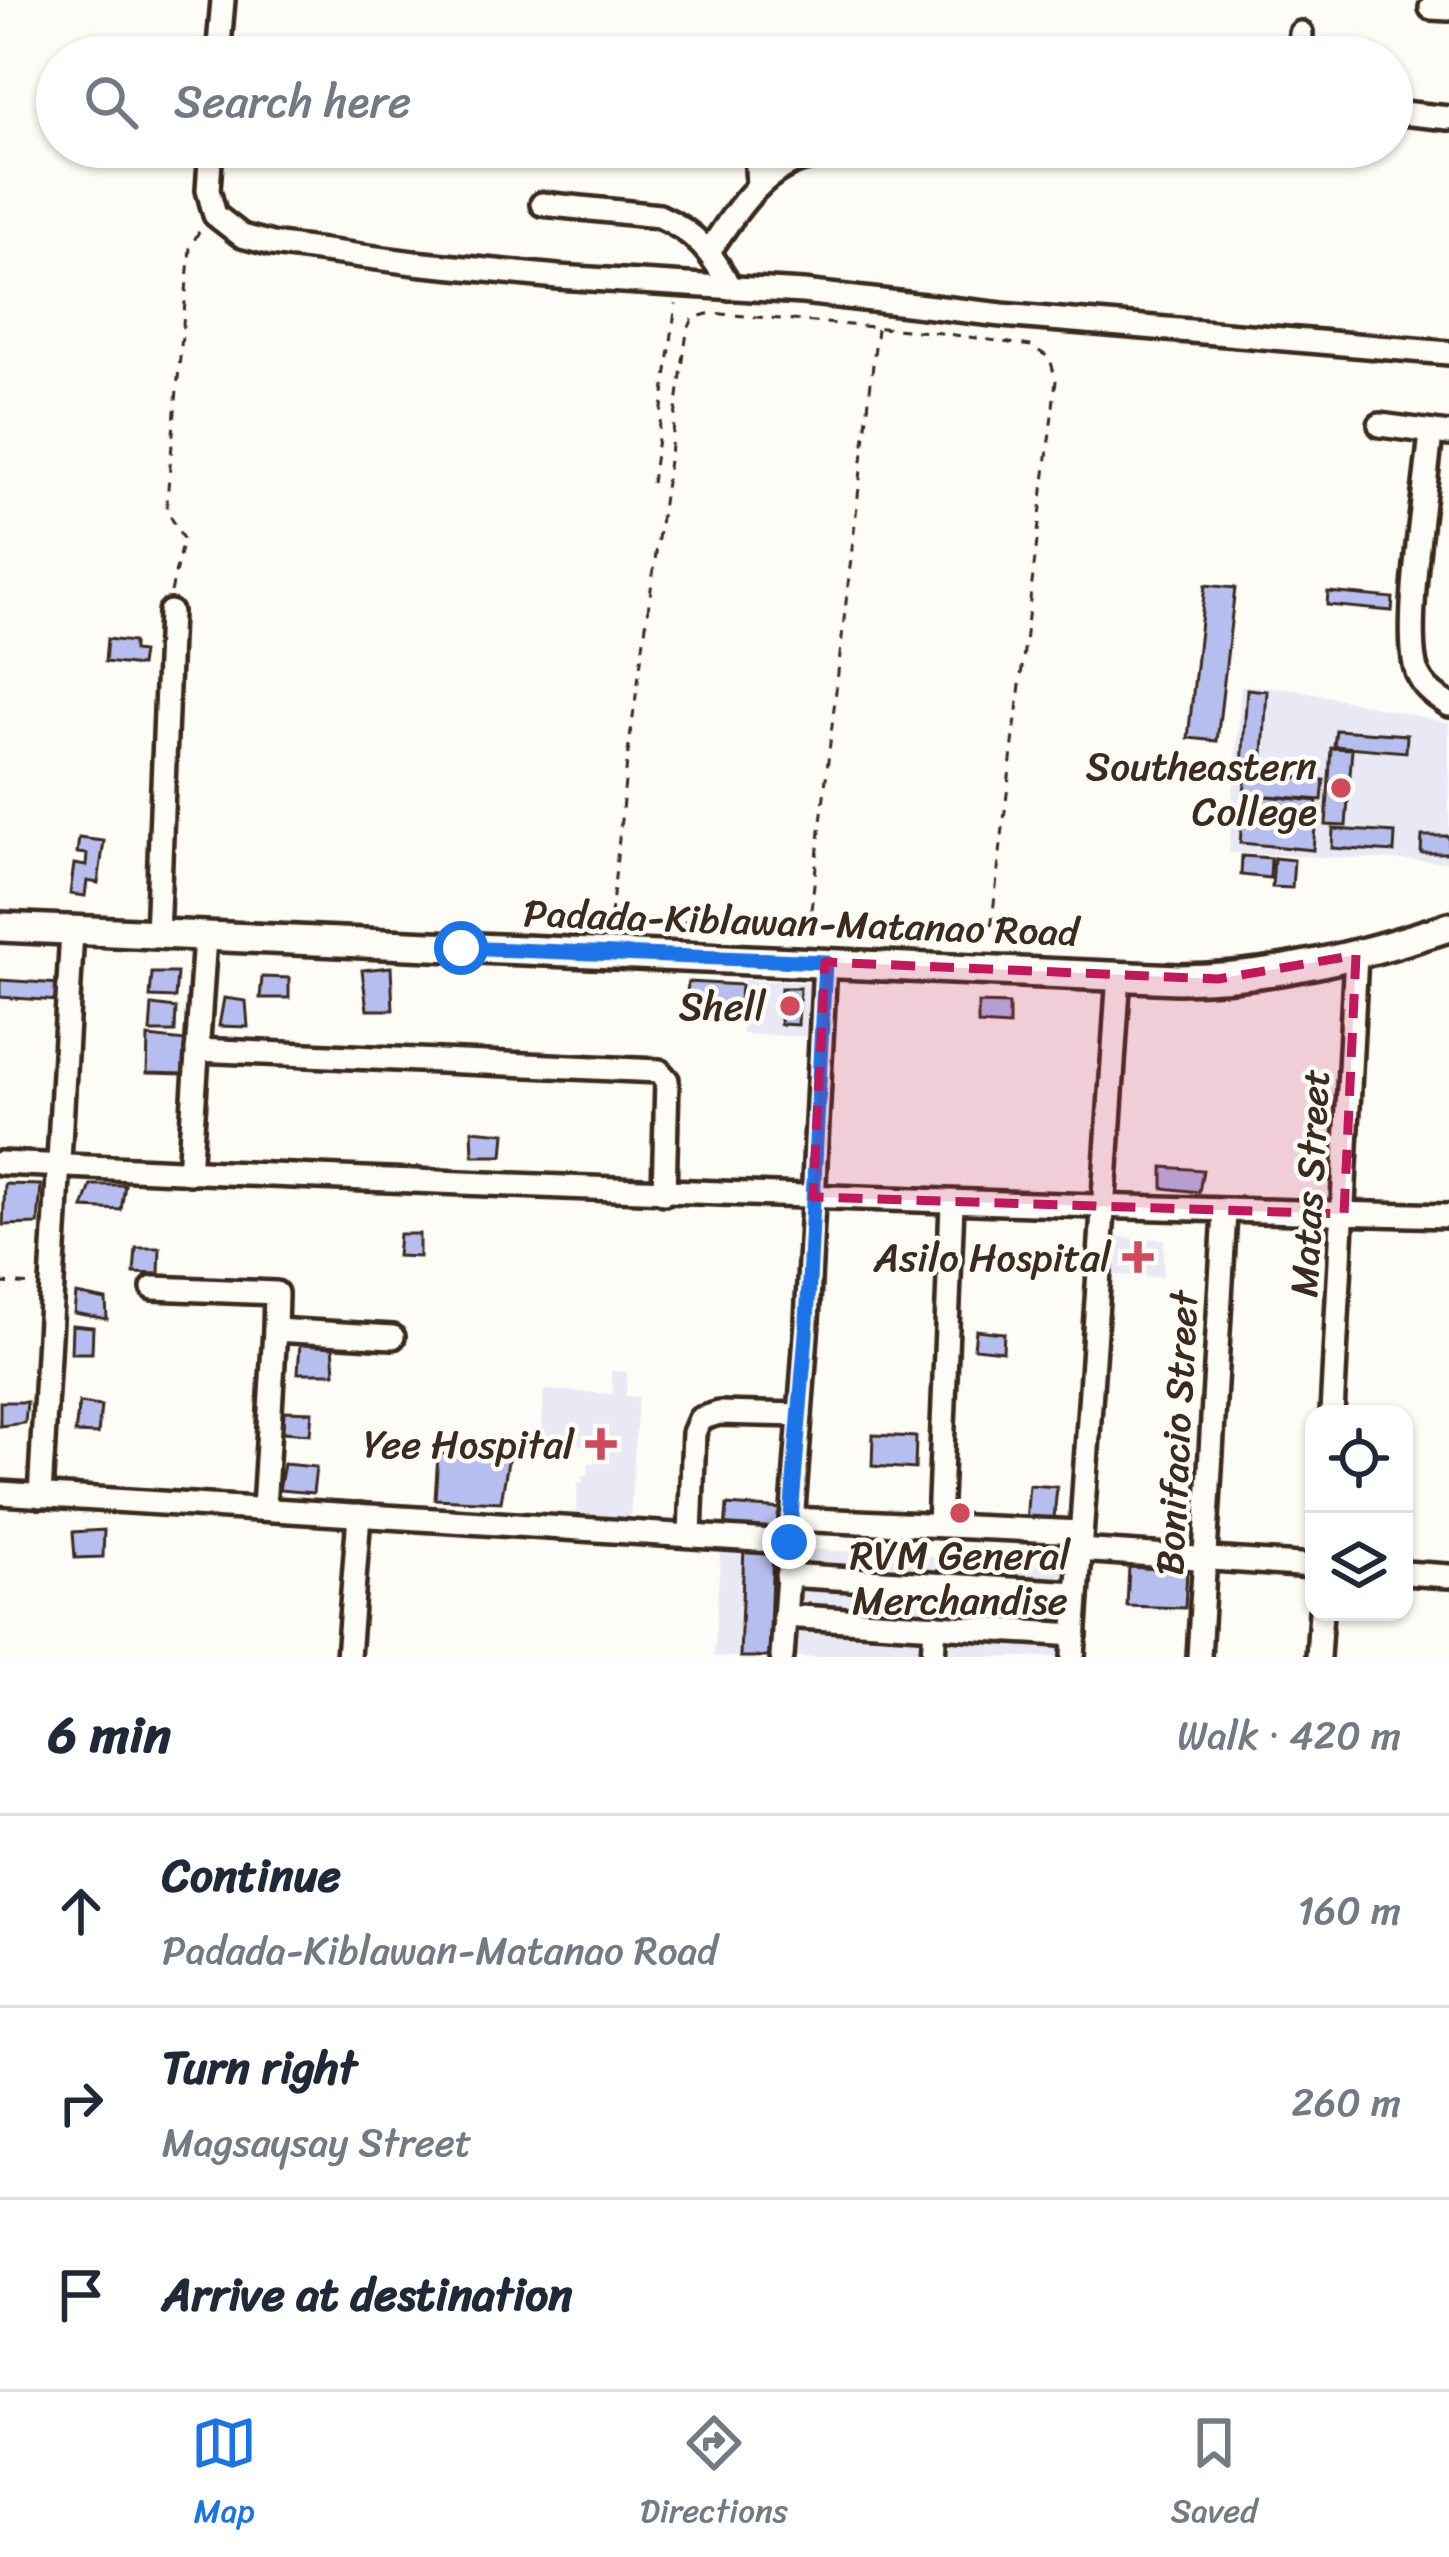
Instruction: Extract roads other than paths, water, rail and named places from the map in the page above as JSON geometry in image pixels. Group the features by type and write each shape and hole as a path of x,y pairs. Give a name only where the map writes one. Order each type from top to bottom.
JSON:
{"main road":[{"name":"Padada-Kiblawan-Matanao Road","path":"0,927 1218,979 1356,955 1449,926"}],"street":[{"path":"220,36 223,0"},
{"path":"1413,114 1449,118"},
{"path":"210,168 208,190 215,214 242,236 272,244 414,263 1449,353"},
{"path":"757,168 758,187"},
{"path":"710,250 758,187 781,168"},
{"path":"542,204 659,216 710,250 730,287"},
{"path":"1380,425 1440,433 1413,625 1414,658 1423,683 1449,705"},
{"path":"157,935 170,612"},
{"path":"40,1496 72,931"},
{"path":"189,1173 205,937"},
{"name":"Matas Street","path":"1333,1405 1356,955"},
{"path":"782,1657 825,962"},
{"path":"784,1616 935,1625 1074,1646 1119,974"},
{"path":"197,1050 659,1071 667,1080 664,1193"},
{"path":"0,1163 952,1204 1449,1216"},
{"path":"939,1526 952,1204"},
{"name":"Bonifacio Street","path":"1199,1657 1225,1213"},
{"path":"153,1288 276,1293 264,1508"},
{"path":"275,1330 393,1336"},
{"path":"690,1535 694,1433 700,1419 719,1413 800,1415"},
{"path":"0,1493 690,1535 939,1526 1305,1565"},
{"path":"348,1657 359,1515"},
{"path":"1413,1574 1449,1576"},
{"path":"787,1576 1076,1593"},
{"path":"1318,1657 1320,1621"},
{"path":"933,1657 935,1625"}],"place":[{"name":"Southeastern College","path":"1341,788"},
{"name":"Shell","path":"790,1006"},
{"name":"Asilo Hospital","path":"1138,1257"},
{"name":"Yee Hospital","path":"601,1444"},
{"name":"RVM General Merchandise","path":"960,1513"}]}
